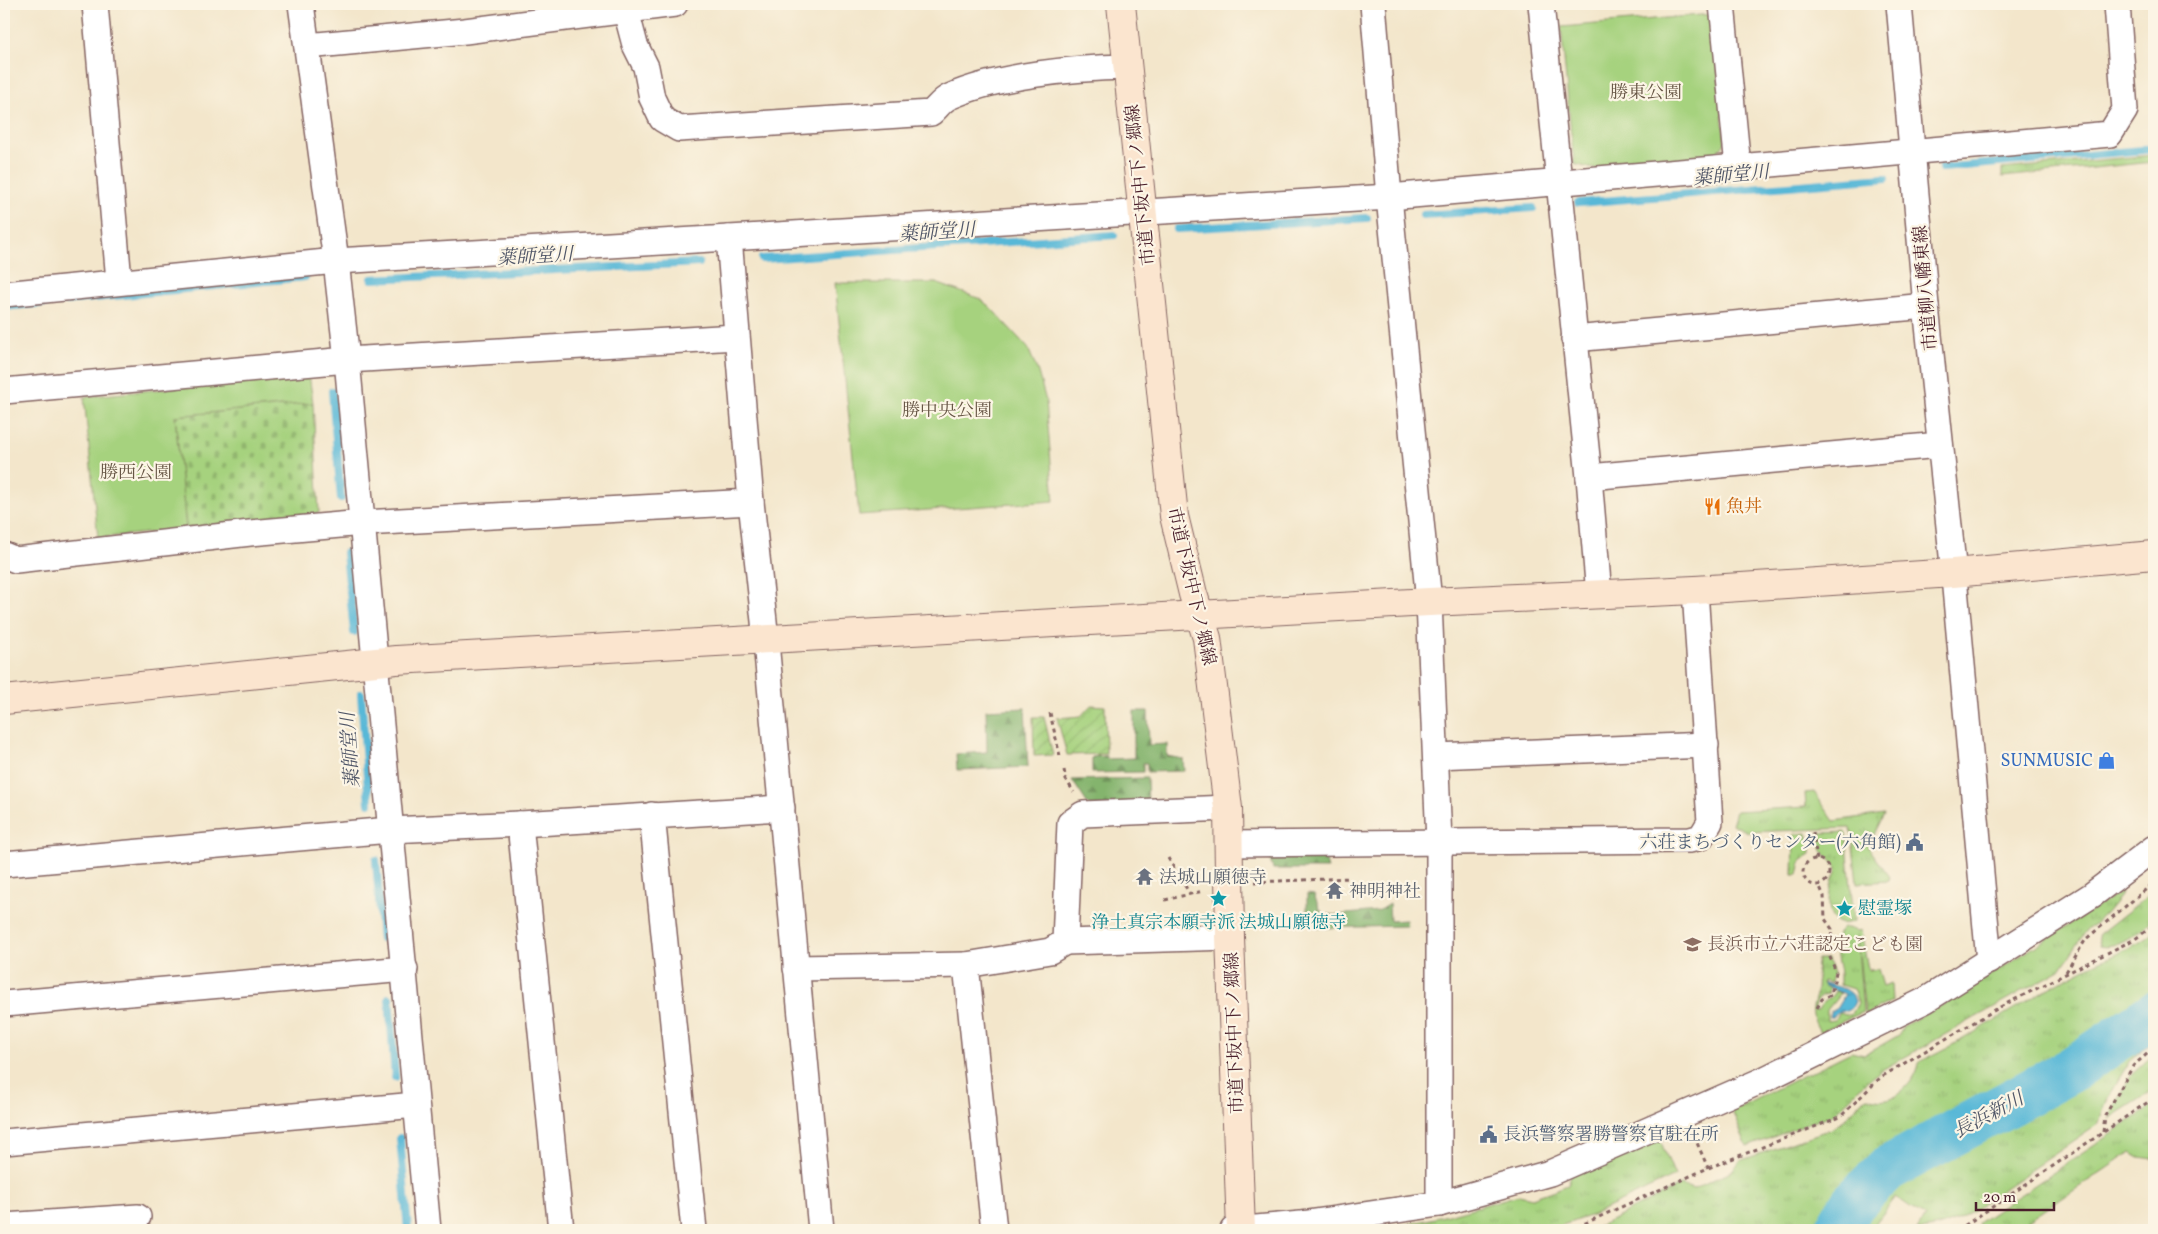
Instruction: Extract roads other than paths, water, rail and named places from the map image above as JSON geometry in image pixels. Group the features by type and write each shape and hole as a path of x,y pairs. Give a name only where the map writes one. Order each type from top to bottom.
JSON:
{"street":[{"path":"95,4 119,281"},
{"path":"301,4 336,260 347,360 428,1230"},
{"path":"307,46 465,31 675,4"},
{"name":"市道下坂中下ノ郷線","path":"1121,4 1174,516 1207,638 1228,808 1229,844 1218,887 1230,937 1239,1230"},
{"path":"1373,4 1389,197 1430,602 1438,842 1439,1204"},
{"path":"1540,4 1589,477 1598,594"},
{"path":"1722,4 1738,167"},
{"name":"市道柳八幡東線","path":"1899,4 1989,961"},
{"path":"4,294 336,260 729,238 1389,197 2110,134 2125,110 2117,4"},
{"path":"626,11 635,45 646,67 652,98 662,119 679,129 932,112 947,98 984,85 1029,76 1127,66"},
{"path":"729,238 751,502 782,808 821,1230"},
{"path":"1574,338 1926,306"},
{"path":"4,391 347,360 736,337"},
{"path":"1589,477 1940,445"},
{"path":"4,555 16,560 250,533 363,524 751,502"},
{"path":"4,700 375,661 1199,614 1695,590 1953,573 2154,555"},
{"path":"1229,844 1600,842 1696,839 1705,832 1710,822 1695,590"},
{"path":"1436,756 1706,745"},
{"path":"4,864 390,830 782,808"},
{"path":"1065,942 1070,823 1087,813 1228,808"},
{"path":"652,815 694,1230"},
{"path":"520,824 561,1230"},
{"path":"1239,1230 1301,1224 1439,1204 1550,1173 1754,1083 1926,1000 2092,895 2154,848"},
{"path":"796,968 966,965 1050,951 1065,942 1230,937"},
{"path":"966,965 994,1230"},
{"path":"4,1004 405,969"},
{"path":"4,1142 416,1105"},
{"path":"4,1226 138,1217"}],"water":[{"path":"1823,983 1850,993 1855,1001 1851,1008 1829,1017 1830,1012 1836,1009 1845,994 1823,985"}],"waterway":[{"name":"薬師堂川","path":"1942,168 2154,149"},
{"name":"薬師堂川","path":"1578,203 1886,178"},
{"name":"薬師堂川","path":"1423,215 1533,208"},
{"name":"薬師堂川","path":"1177,229 1367,218"},
{"name":"薬師堂川","path":"762,259 1114,235"},
{"name":"薬師堂川","path":"372,279 699,263"},
{"path":"4,307 305,277"},
{"name":"薬師堂川","path":"332,391 341,498"},
{"name":"薬師堂川","path":"346,553 354,632"},
{"name":"薬師堂川","path":"361,694 369,803"},
{"name":"薬師堂川","path":"376,860 382,939"},
{"name":"薬師堂川","path":"389,998 395,1077"},
{"name":"長浜新川","path":"1837,1230 1853,1203 1887,1169 2071,1070 2154,1014"},
{"name":"薬師堂川","path":"400,1138 408,1230"}],"place":[{"name":"魚丼","path":"1712,506"},
{"name":"SUNMUSIC","path":"2107,760"},
{"name":"六荘まちづくりセンター(六角館)","path":"1915,842"},
{"name":"法城山願徳寺","path":"1145,877"},
{"name":"神明神社","path":"1335,891"},
{"name":"浄土真宗本願寺派 法城山願徳寺","path":"1219,899"},
{"name":"慰霊塚","path":"1844,908"},
{"name":"長浜市立六荘認定こども園","path":"1693,944"},
{"name":"長浜警察署勝警察官駐在所","path":"1489,1134"}],"park label":[{"name":"勝東公園","path":"1646,92"},
{"name":"勝中央公園","path":"947,410"},
{"name":"勝西公園","path":"136,472"}]}
